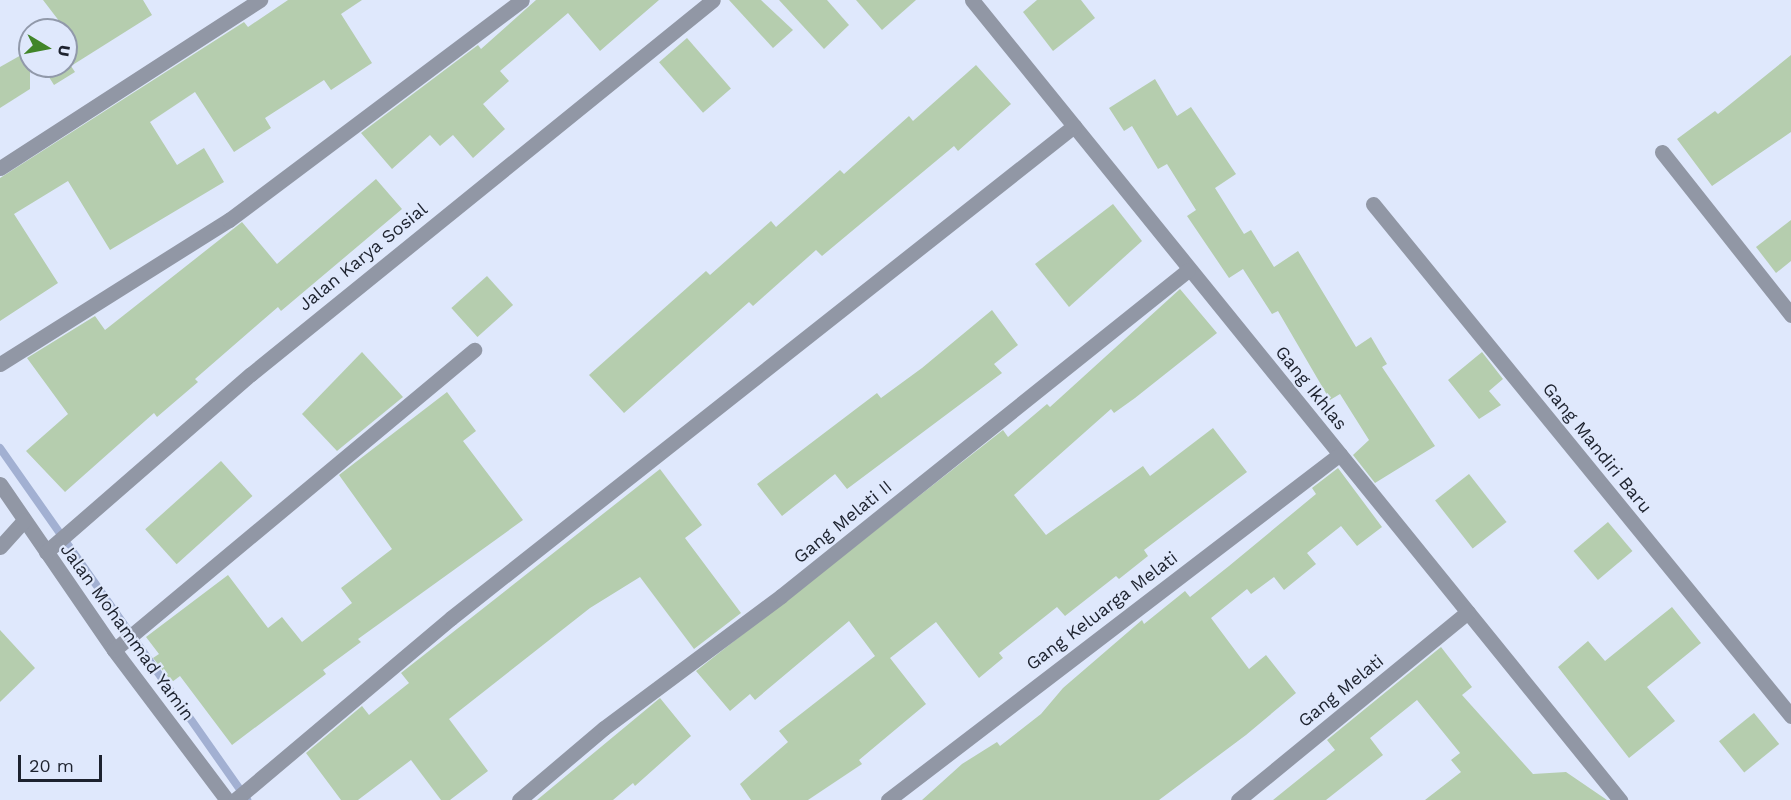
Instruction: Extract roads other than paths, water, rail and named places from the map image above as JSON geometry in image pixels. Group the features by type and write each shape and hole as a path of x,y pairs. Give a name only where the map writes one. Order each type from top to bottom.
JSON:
{"street":[{"path":"0,168 260,0"},
{"path":"0,364 229,220 522,0"},
{"name":"Jalan Karya Sosial","path":"46,552 251,374 713,0"},
{"name":"Gang Ikhlas","path":"972,0 1188,270 1620,800"},
{"path":"235,800 451,618 1074,126"},
{"path":"1662,152 1791,315"},
{"name":"Gang Mandiri Baru","path":"1373,204 1791,716"},
{"name":"Gang Melati II","path":"519,800 604,728 781,596 1188,270"},
{"path":"114,650 474,350"},
{"name":"Gang Keluarga Melati","path":"888,800 1340,454"},
{"name":"Jalan Mohammad Yamin","path":"0,484 114,650 227,800"},
{"path":"0,547 24,520"},
{"name":"Gang Melati","path":"1238,800 1468,612"}],"waterway":[{"path":"0,448 247,800"}]}
